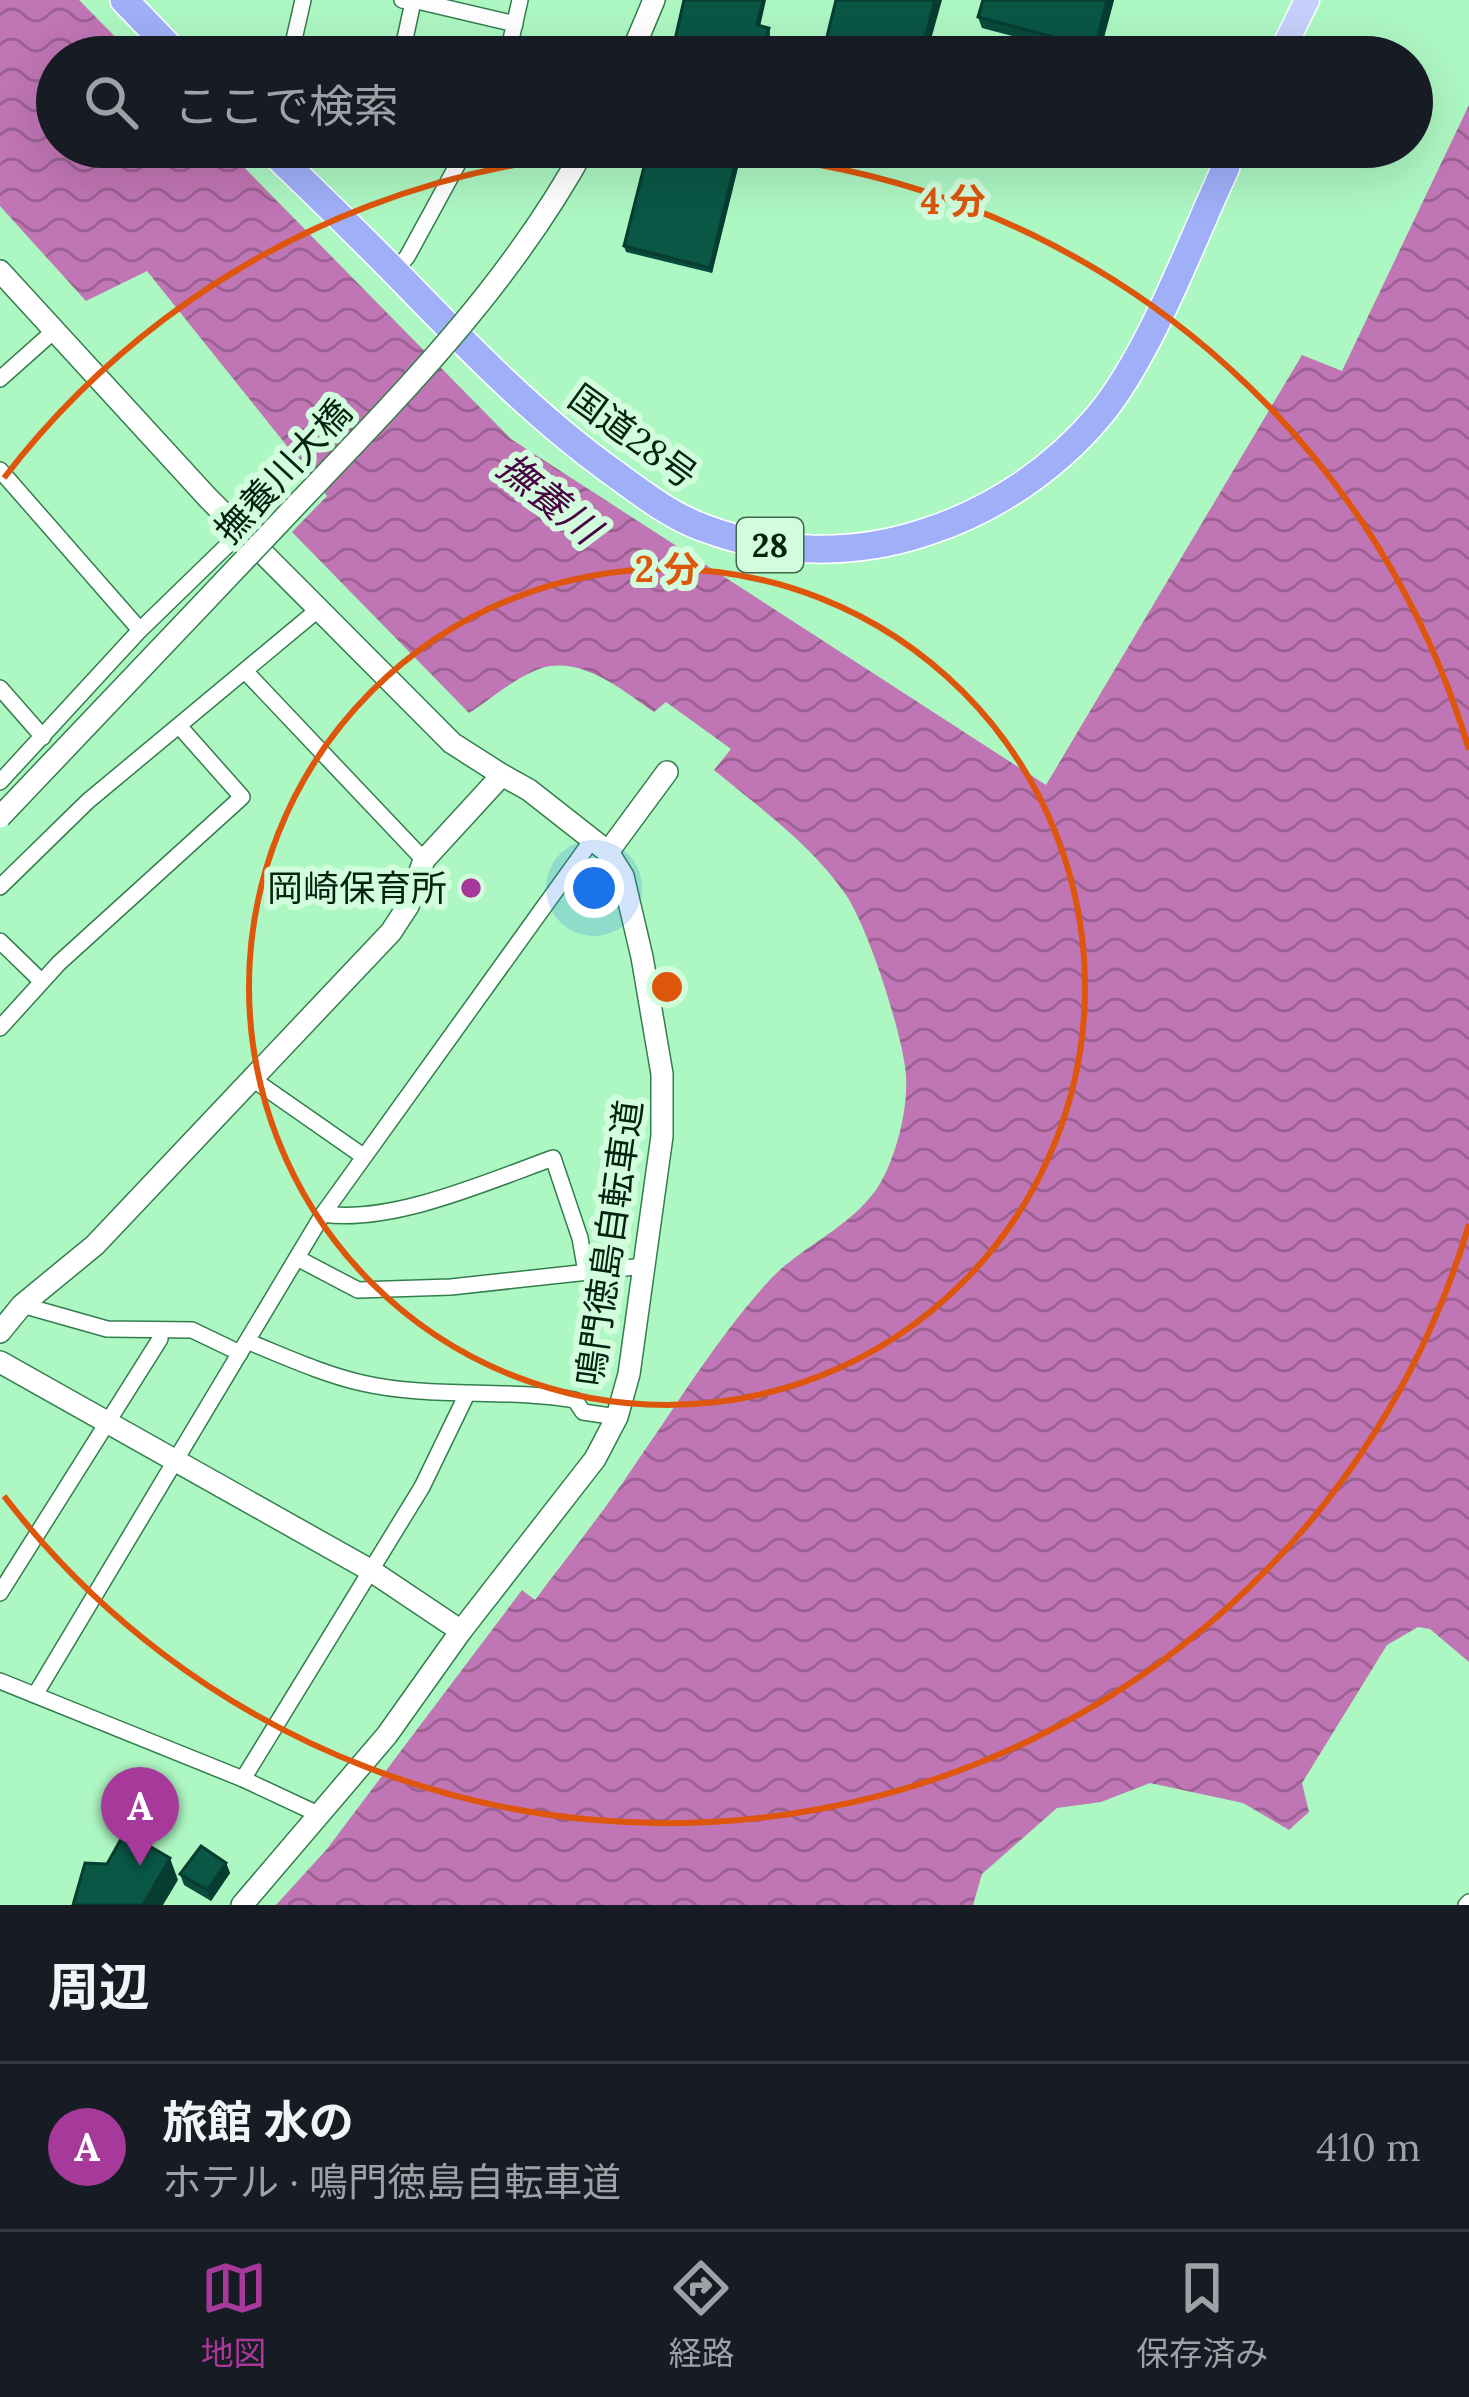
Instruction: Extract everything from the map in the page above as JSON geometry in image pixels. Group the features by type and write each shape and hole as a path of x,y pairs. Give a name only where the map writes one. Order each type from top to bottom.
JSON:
{"highway":[{"path":"124,0 159,36"},
{"name":"国道28号","path":"289,168 489,369 582,450 655,502 702,528 759,544 821,551 904,540 954,523 1034,479 1098,417 1135,361 1226,168"}],"main road":[{"path":"1289,36 1306,0"}],"street":[{"path":"295,36 303,0"},
{"path":"512,36 520,0"},
{"path":"639,36 654,0"},
{"path":"404,36 409,1 515,25"},
{"path":"394,271 407,257 456,168"},
{"name":"撫養川大橋","path":"0,817 434,360 508,270 574,168"},
{"path":"0,271 242,531 452,743 529,790 600,846"},
{"path":"0,379 55,330"},
{"path":"0,470 140,630"},
{"path":"0,782 140,630 242,531"},
{"path":"0,887 88,801 320,608"},
{"path":"245,671 424,860"},
{"path":"0,688 43,737"},
{"path":"0,1028 40,980 242,797 180,727"},
{"path":"35,1696 323,1214 600,846 667,772"},
{"path":"0,1332 22,1305 95,1245 391,932 408,906 424,860 502,776"},
{"name":"鳴門徳島自転車道","path":"242,1905 387,1735 595,1459 617,1417 629,1374 662,1136 662,1074 623,876 600,846"},
{"path":"0,941 40,980"},
{"path":"251,1078 363,1156"},
{"path":"323,1214 347,1218 459,1192 553,1158 580,1238 586,1272"},
{"path":"297,1258 358,1291 451,1287 644,1266"},
{"path":"22,1305 107,1329 206,1334 364,1384 550,1396 574,1400 583,1412 617,1417"},
{"path":"0,1594 110,1424 160,1339 158,1330"},
{"path":"0,1362 370,1570 461,1631"},
{"path":"244,1779 422,1487 467,1394"},
{"path":"0,1681 244,1779 320,1815"}],"water":[{"name":"撫養川","path":"0,0 79,0 114,36 36,36 36,168 245,168 511,439 1046,785 1302,355 1342,371 1469,105 1469,1662 1430,1629 1418,1627 1387,1645 1302,1783 1309,1812 1289,1830 1243,1803 1150,1783 1101,1802 1057,1808 982,1874 973,1905 276,1905 327,1849 522,1590 535,1600 747,1306 780,1270 870,1198 887,1170 900,1130 906,1089 904,1059 884,983 855,910 801,843 714,770 731,749 666,702 654,712 602,678 572,667 533,672 469,713 292,532 327,496 147,271 86,301 0,206"}],"building":[{"path":"684,0 763,0 757,25 769,28 767,36 676,36"},
{"path":"836,0 935,0 926,36 827,36"},
{"path":"983,0 1107,0 1098,36 1050,36 978,17"},
{"path":"644,168 734,168 710,268 624,246"},
{"path":"125,1832 170,1858 143,1905 73,1905 85,1863 107,1864"},
{"path":"201,1846 226,1863 207,1890 180,1874"}],"place":[{"name":"岡崎保育所","path":"471,888"},
{"name":"旅館 水の","path":"140,1866"}]}
